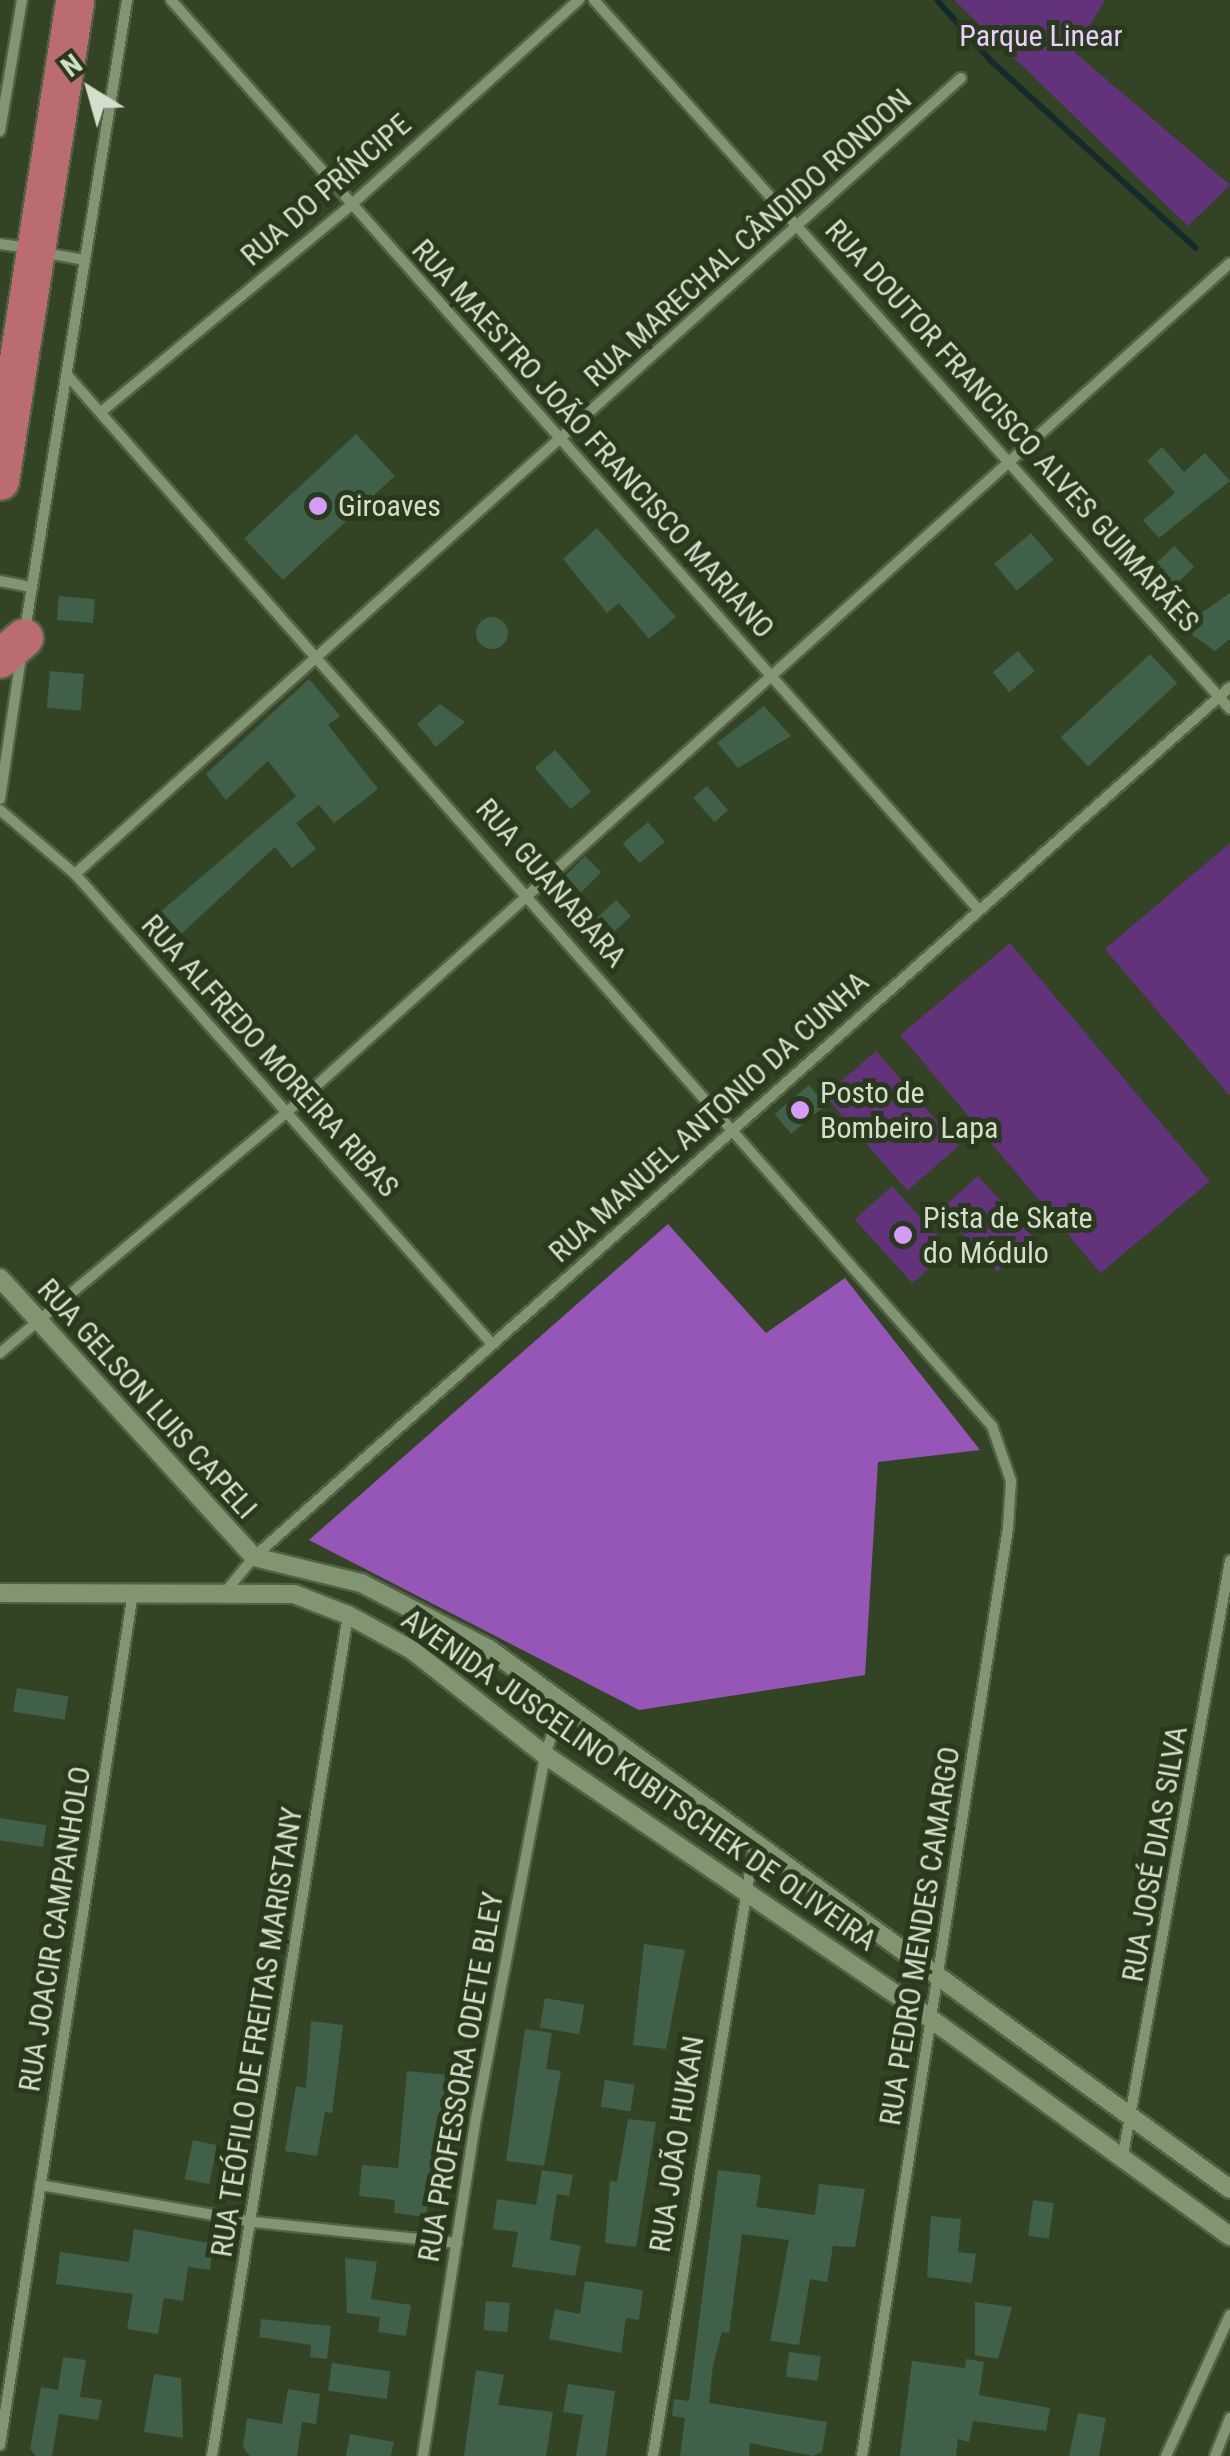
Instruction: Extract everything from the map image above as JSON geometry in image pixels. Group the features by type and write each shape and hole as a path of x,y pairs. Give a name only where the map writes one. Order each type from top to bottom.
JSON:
{"highway":[{"path":"0,481 18,246 75,0"}],"street":[{"path":"0,131 22,0"},
{"path":"0,799 12,648 32,586 127,0"},
{"name":"RUA MAESTRO JOÃO FRANCISCO MARIANO","path":"170,0 978,910"},
{"name":"RUA DO PRÍNCIPE","path":"100,412 350,205 578,0"},
{"name":"RUA DOUTOR FRANCISCO ALVES GUIMARÃES","path":"594,0 1230,709"},
{"name":"RUA MARECHAL CÂNDIDO RONDON","path":"75,874 801,227 961,78"},
{"path":"18,246 84,260"},
{"path":"0,1353 286,1113 1230,262"},
{"name":"RUA GUANABARA","path":"68,376 320,655 992,1426"},
{"path":"0,580 32,586"},
{"name":"RUA MANUEL ANTONIO DA CUNHA","path":"226,1590 254,1557 1230,687"},
{"name":"RUA ALFREDO MOREIRA RIBAS","path":"0,810 75,874 492,1344"},
{"name":"RUA GELSON LUIS CAPELI","path":"0,1278 254,1557"},
{"name":"RUA PEDRO MENDES CAMARGO","path":"862,2456 934,2021 1008,1528 1011,1482 992,1426"},
{"name":"AVENIDA JUSCELINO KUBITSCHEK DE OLIVEIRA","path":"254,1557 360,1582 489,1649 561,1709 755,1842 1230,2188"},
{"name":"RUA JOSÉ DIAS SILVA","path":"1122,2155 1134,2117 1230,1561"},
{"name":"AVENIDA JUSCELINO KUBITSCHEK DE OLIVEIRA","path":"0,1593 132,1599 226,1590 294,1594 348,1615 412,1650 545,1755 934,2021 1230,2236"},
{"name":"RUA JOACIR CAMPANHOLO","path":"0,2445 132,1599"},
{"name":"RUA TEÓFILO DE FREITAS MARISTANY","path":"212,2456 254,2222 348,1615"},
{"name":"RUA PROFESSORA ODETE BLEY","path":"424,2456 457,2243 545,1755 561,1709"},
{"name":"RUA JOÃO HUKAN","path":"653,2456 743,1887 755,1842"},
{"path":"40,2185 254,2222 457,2243"},
{"path":"1166,2456 1230,2315"},
{"path":"1216,2456 1230,2418"}],"green space":[{"name":"Parque Linear","path":"954,0 1105,0 1074,52 1230,185 1188,226"},
{"path":"1230,843 1230,1096 1105,949"},
{"path":"1010,943 1210,1181 1100,1273 900,1035"},
{"path":"876,1051 959,1146 907,1191 825,1096"},
{"path":"978,1176 1034,1238 997,1272 941,1209"},
{"name":"Pista de Skate do Módulo","path":"892,1186 950,1250 912,1283 855,1219"}],"shaded area":[{"path":"668,1224 766,1333 845,1278 980,1450 878,1462 865,1675 639,1710 309,1540"}],"building":[{"name":"Giroaves","path":"356,434 395,476 283,580 244,538"},
{"path":"1162,447 1184,472 1205,453 1230,481 1159,538 1143,520 1175,493 1147,461"},
{"path":"597,528 676,617 649,639 619,603 607,613 563,559"},
{"path":"1031,533 1053,560 1017,591 994,564"},
{"path":"1174,546 1194,567 1167,593 1147,572"},
{"path":"1230,593 1230,639 1215,651 1181,627"},
{"path":"59,596 95,599 93,623 57,620"},
{"path":"492,617 504,621 508,633 504,645 492,649 480,645 476,633 480,621"},
{"path":"1018,651 1035,671 1009,692 993,672"},
{"path":"1150,654 1177,683 1088,766 1061,737"},
{"path":"50,671 84,674 81,711 47,708"},
{"path":"309,679 340,716 328,725 378,789 334,823 319,805 296,823 316,849 292,868 275,847 179,936 159,913 296,796 268,761 226,800 206,774"},
{"path":"440,704 465,722 436,747 417,724"},
{"path":"764,706 791,736 738,768 717,743"},
{"path":"555,750 591,792 571,809 535,768"},
{"path":"707,786 728,810 714,822 693,798"},
{"path":"648,822 665,842 639,863 623,843"},
{"path":"585,856 601,872 568,905 552,889"},
{"path":"616,900 631,916 609,937 594,920"},
{"name":"Posto de Bombeiro Lapa","path":"809,1085 826,1105 791,1134 775,1114"},
{"path":"17,1688 68,1696 65,1720 13,1712"},
{"path":"0,1818 46,1825 43,1847 0,1840"},
{"path":"644,1944 685,1950 666,2049 633,2045"},
{"path":"545,1998 584,2005 579,2034 540,2028"},
{"path":"311,2021 343,2025 332,2113 325,2112 317,2156 285,2151 296,2086 306,2088"},
{"path":"525,2029 552,2033 546,2069 561,2071 544,2166 506,2161"},
{"path":"407,2071 448,2075 426,2217 394,2213 395,2200 359,2196 362,2165 398,2168"},
{"path":"605,2080 635,2085 630,2111 601,2107"},
{"path":"628,2119 656,2122 636,2247 605,2243 610,2181 617,2182"},
{"path":"193,2140 217,2145 209,2184 185,2179"},
{"path":"542,2170 573,2175 569,2196 557,2194 550,2240 581,2246 575,2276 512,2267 518,2232 493,2229 497,2199 536,2205"},
{"path":"718,2170 761,2175 756,2207 815,2215 819,2184 865,2189 855,2247 833,2246 827,2282 810,2279 799,2345 770,2341 789,2240 742,2234 729,2333 722,2332 713,2365 709,2403 827,2422 822,2452 813,2456 750,2443 749,2456 680,2456 685,2418 672,2416 674,2399 689,2401"},
{"path":"1033,2200 1054,2203 1049,2239 1028,2236"},
{"path":"931,2216 961,2219 958,2252 976,2254 972,2283 927,2277"},
{"path":"134,2229 213,2244 210,2270 188,2267 183,2301 164,2298 158,2334 127,2329 133,2294 56,2284 60,2252 129,2262"},
{"path":"345,2258 377,2262 371,2299 411,2305 406,2336 378,2332 380,2317 347,2313"},
{"path":"585,2281 643,2290 639,2320 626,2318 621,2353 549,2339 555,2309 580,2314"},
{"path":"486,2301 510,2303 507,2332 483,2330"},
{"path":"975,2302 1012,2307 998,2359 975,2355"},
{"path":"261,2319 331,2326 327,2359 310,2357 311,2345 259,2337"},
{"path":"789,2352 821,2356 818,2381 786,2377"},
{"path":"63,2357 86,2360 80,2397 102,2400 98,2420 59,2414 52,2456 36,2456 30,2449 41,2387 58,2390"},
{"path":"966,2359 984,2362 979,2395 1050,2408 1046,2431 973,2421 969,2442 958,2439 956,2456 900,2456 912,2361 965,2368"},
{"path":"332,2363 390,2371 387,2399 328,2391"},
{"path":"476,2370 504,2375 498,2405 553,2412 546,2456 464,2456"},
{"path":"154,2374 181,2378 183,2438 144,2432"},
{"path":"568,2384 615,2391 606,2456 576,2456 583,2415 563,2412"},
{"path":"288,2389 320,2394 316,2424 302,2422 297,2456 250,2456 243,2447 247,2418 282,2424"},
{"path":"1078,2413 1106,2418 1099,2456 1069,2456"},
{"path":"350,2434 394,2442 391,2456 346,2456"}],"waterway":[{"path":"937,0 991,61 1196,248"}],"place":[{"name":"Giroaves","path":"318,506"},
{"name":"Posto de Bombeiro Lapa","path":"800,1110"},
{"name":"Pista de Skate do Módulo","path":"903,1235"}]}
